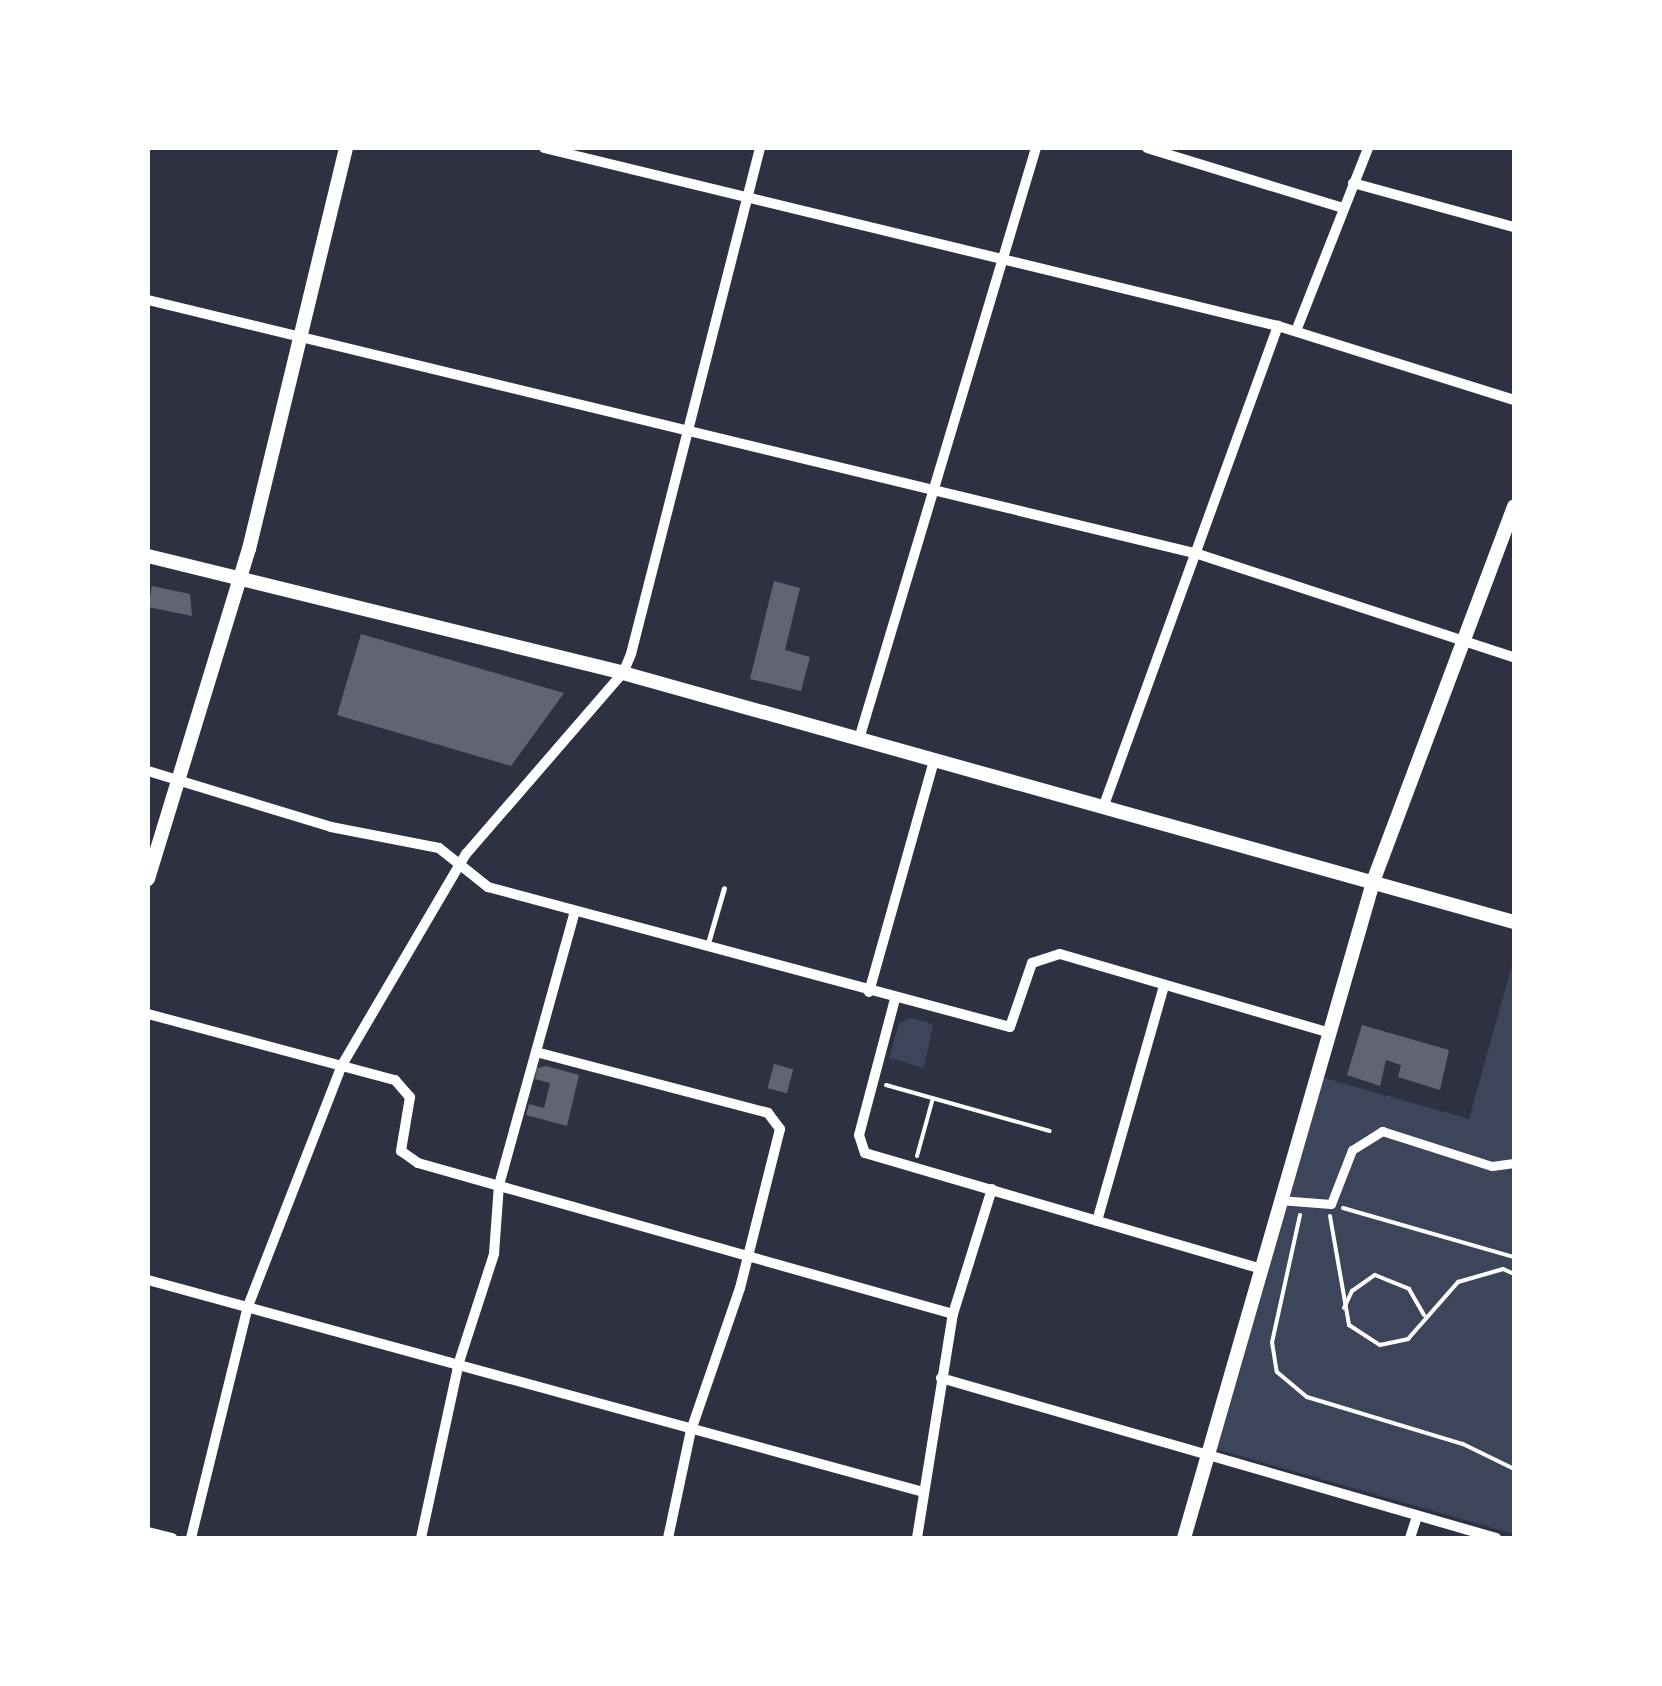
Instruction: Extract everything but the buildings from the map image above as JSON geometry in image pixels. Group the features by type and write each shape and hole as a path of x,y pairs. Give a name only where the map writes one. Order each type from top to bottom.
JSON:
{"street":[{"path":"148,880 241,575 346,148"},
{"path":"544,148 1278,326 1514,400"},
{"path":"191,1538 248,1306 342,1065 458,866 623,674 760,148"},
{"path":"859,739 1036,148"},
{"path":"1147,148 1343,208"},
{"path":"1296,331 1368,148"},
{"path":"1353,183 1514,228"},
{"path":"148,300 1198,554 1514,657"},
{"path":"1104,805 1278,326"},
{"path":"1184,1538 1326,1032 1374,878 1514,506"},
{"path":"148,556 241,575 623,674 1374,878 1514,922"},
{"path":"869,992 934,761"},
{"path":"148,771 331,827 410,839 439,848 488,887 1010,1029 1026,972 1044,955 1060,954 1326,1032"},
{"path":"421,1538 459,1362 494,1254 499,1186 575,911"},
{"path":"1097,1221 1164,986"},
{"path":"895,999 859,1136 872,1156 1260,1268"},
{"path":"148,1014 395,1080 410,1097 400,1151 418,1163 954,1314"},
{"path":"536,1052 768,1112 780,1129 749,1254 691,1430 668,1538"},
{"path":"1279,1200 1331,1204 1352,1150 1370,1133 1394,1134 1492,1166 1514,1163"},
{"path":"916,1538 920,1491 954,1314 992,1189"},
{"path":"148,1280 920,1491"},
{"path":"941,1378 1496,1538"},
{"path":"1410,1538 1417,1516"},
{"path":"148,1532 172,1538"}],"lane":[{"path":"706,947 724,888"}],"path":[{"path":"874,1082 1050,1131"},
{"path":"914,1167 932,1098"},
{"path":"1302,1204 1272,1342 1276,1372 1307,1397 1462,1444 1514,1468"},
{"path":"1514,1257 1331,1204 1349,1325 1380,1345 1408,1339 1458,1282 1503,1268 1514,1274"},
{"path":"1503,1268 1506,1255"},
{"path":"1344,1308 1364,1281 1388,1276 1410,1288 1425,1316"}],"shaded area":[{"path":"1514,958 1514,1534 1216,1449 1321,1077 1469,1119"},
{"path":"911,1018 933,1024 924,1068 889,1058 899,1023"}]}
